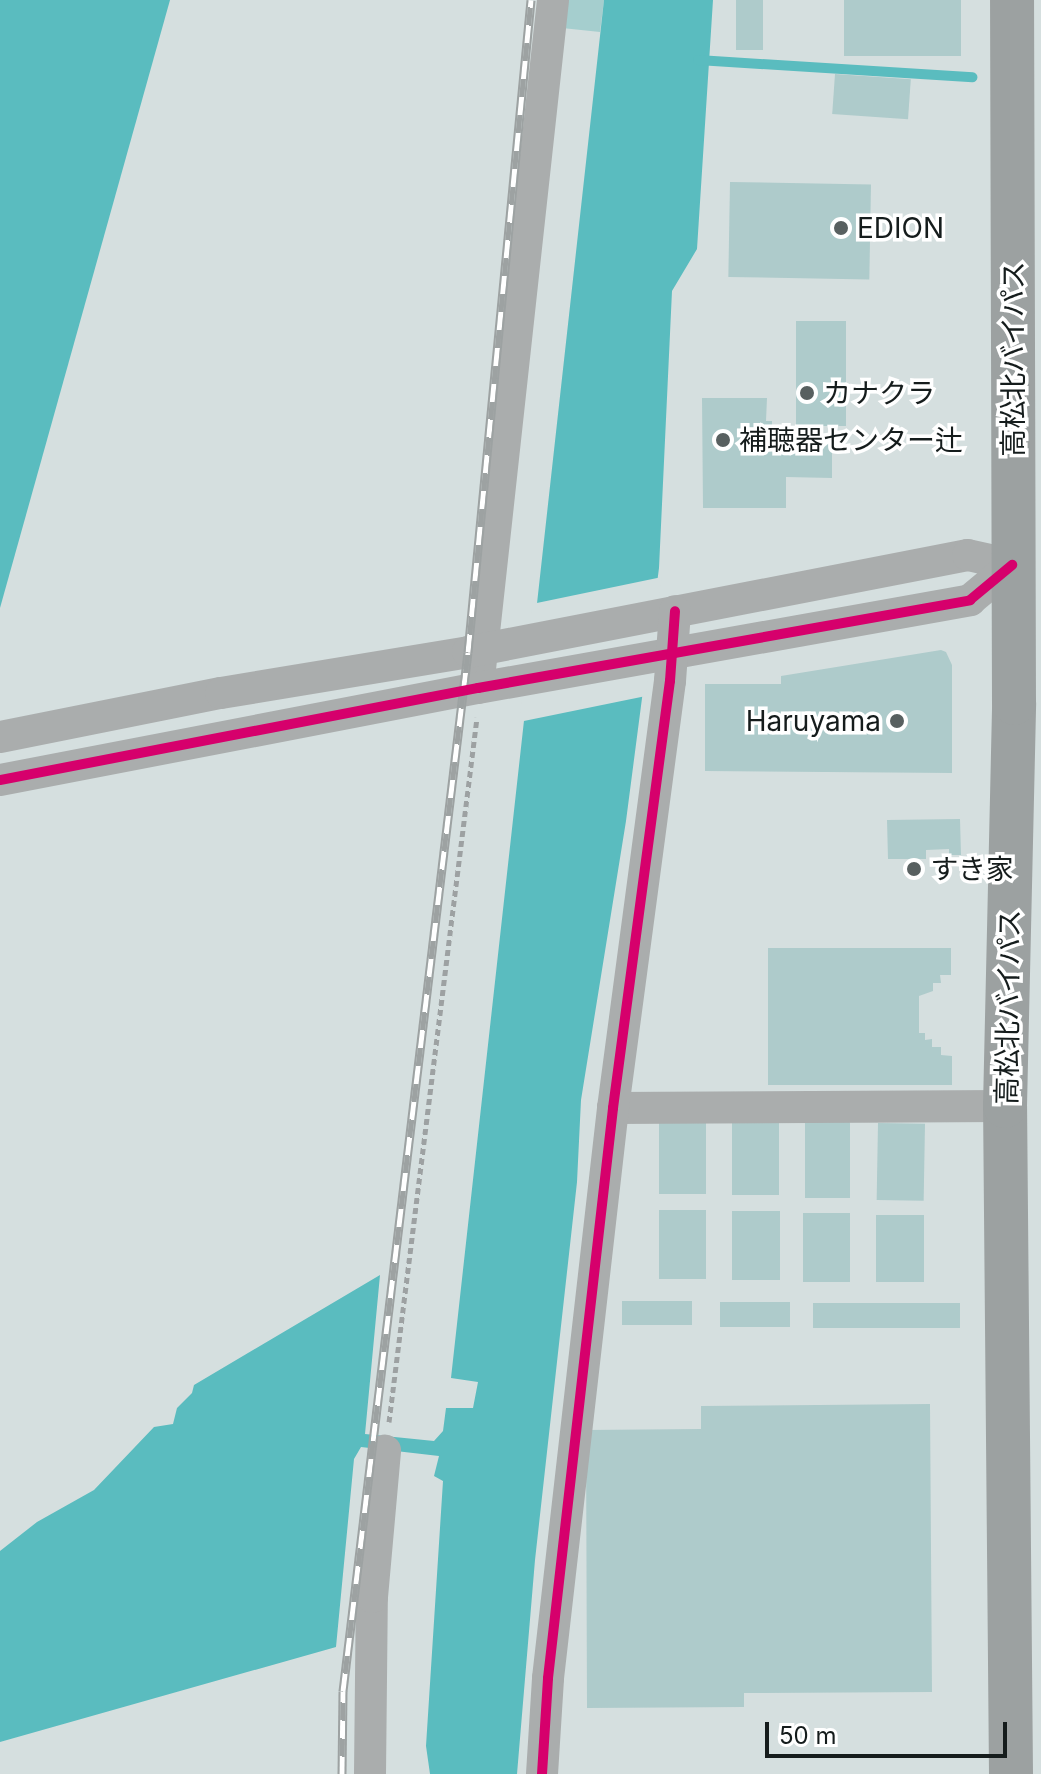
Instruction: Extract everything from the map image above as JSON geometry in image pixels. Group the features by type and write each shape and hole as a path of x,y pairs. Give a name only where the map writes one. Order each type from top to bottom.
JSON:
{"highway":[{"name":"高松北バイパス","path":"1012,0 1014,703 1005,1106 1021,1752"}],"street":[{"path":"478,688 553,0"},
{"path":"0,737 221,693 483,649 968,555 1012,565"},
{"path":"0,780 478,688 970,600 1012,565"},
{"path":"542,1774 548,1678 668,612"},
{"path":"613,1108 1005,1106"},
{"path":"370,1774 372,1597 385,1451"}],"path":[{"path":"385,1451 477,719 478,688"}],"shaded area":[{"path":"565,0 604,0 600,32 562,28"}],"water":[{"path":"0,0 170,0 0,608"},
{"path":"604,0 713,0 697,249 672,291 659,568 626,821 581,1100 577,1182 535,1560 517,1774 430,1774 426,1746 443,1481 434,1476 439,1456 361,1447 354,1459 336,1647 0,1742 0,1551 37,1522 94,1490 154,1427 173,1424 177,1408 192,1393 194,1385 380,1275 365,1434 434,1441 443,1431 446,1408 473,1408 478,1382 451,1378"}],"pier":[{"path":"662,577 646,696 519,722 532,604"}],"building":[{"path":"736,0 763,0 763,50 736,50"},
{"path":"844,0 961,0 961,56 844,56"},
{"path":"835,74 911,79 908,119 832,114"},
{"path":"730,182 871,184 869,279 728,277"},
{"path":"796,321 846,321 846,426 796,426"},
{"path":"702,398 767,398 766,421 772,421 772,438 832,438 832,478 786,477 786,508 703,508"},
{"path":"941,650 946,652 952,665 952,773 705,771 705,684 781,684 781,676"},
{"path":"960,819 961,855 949,855 949,849 926,850 926,859 888,859 887,820"},
{"path":"768,948 951,948 951,975 940,975 941,983 933,983 933,991 919,996 919,1033 925,1033 925,1040 932,1039 932,1047 941,1047 941,1055 952,1056 952,1085 768,1085"},
{"path":"659,1119 706,1119 706,1194 659,1194"},
{"path":"732,1120 779,1120 779,1195 732,1195"},
{"path":"805,1121 850,1121 850,1198 805,1198"},
{"path":"878,1123 925,1124 924,1201 877,1200"},
{"path":"659,1210 706,1210 706,1279 659,1279"},
{"path":"732,1211 780,1211 780,1280 732,1280"},
{"path":"803,1213 850,1213 850,1282 803,1282"},
{"path":"876,1215 924,1215 924,1282 876,1282"},
{"path":"622,1301 692,1301 692,1325 622,1325"},
{"path":"720,1302 790,1302 790,1327 720,1327"},
{"path":"813,1303 960,1303 960,1328 813,1328"},
{"path":"930,1404 932,1692 744,1693 744,1707 587,1708 586,1430 701,1429 701,1406"}],"waterway":[{"path":"698,60 972,77"}],"railway":[{"path":"342,1774 343,1691 468,652 531,0"}],"cycle path":[{"path":"0,780 478,688 970,600 1012,565"},
{"path":"542,1774 548,1678 613,1108 670,681 675,611"}],"place":[{"name":"EDION","path":"841,228"},
{"name":"カナクラ","path":"807,393"},
{"name":"補聴器センター辻","path":"723,440"},
{"name":"Haruyama","path":"897,721"},
{"name":"すき家","path":"914,869"}]}
